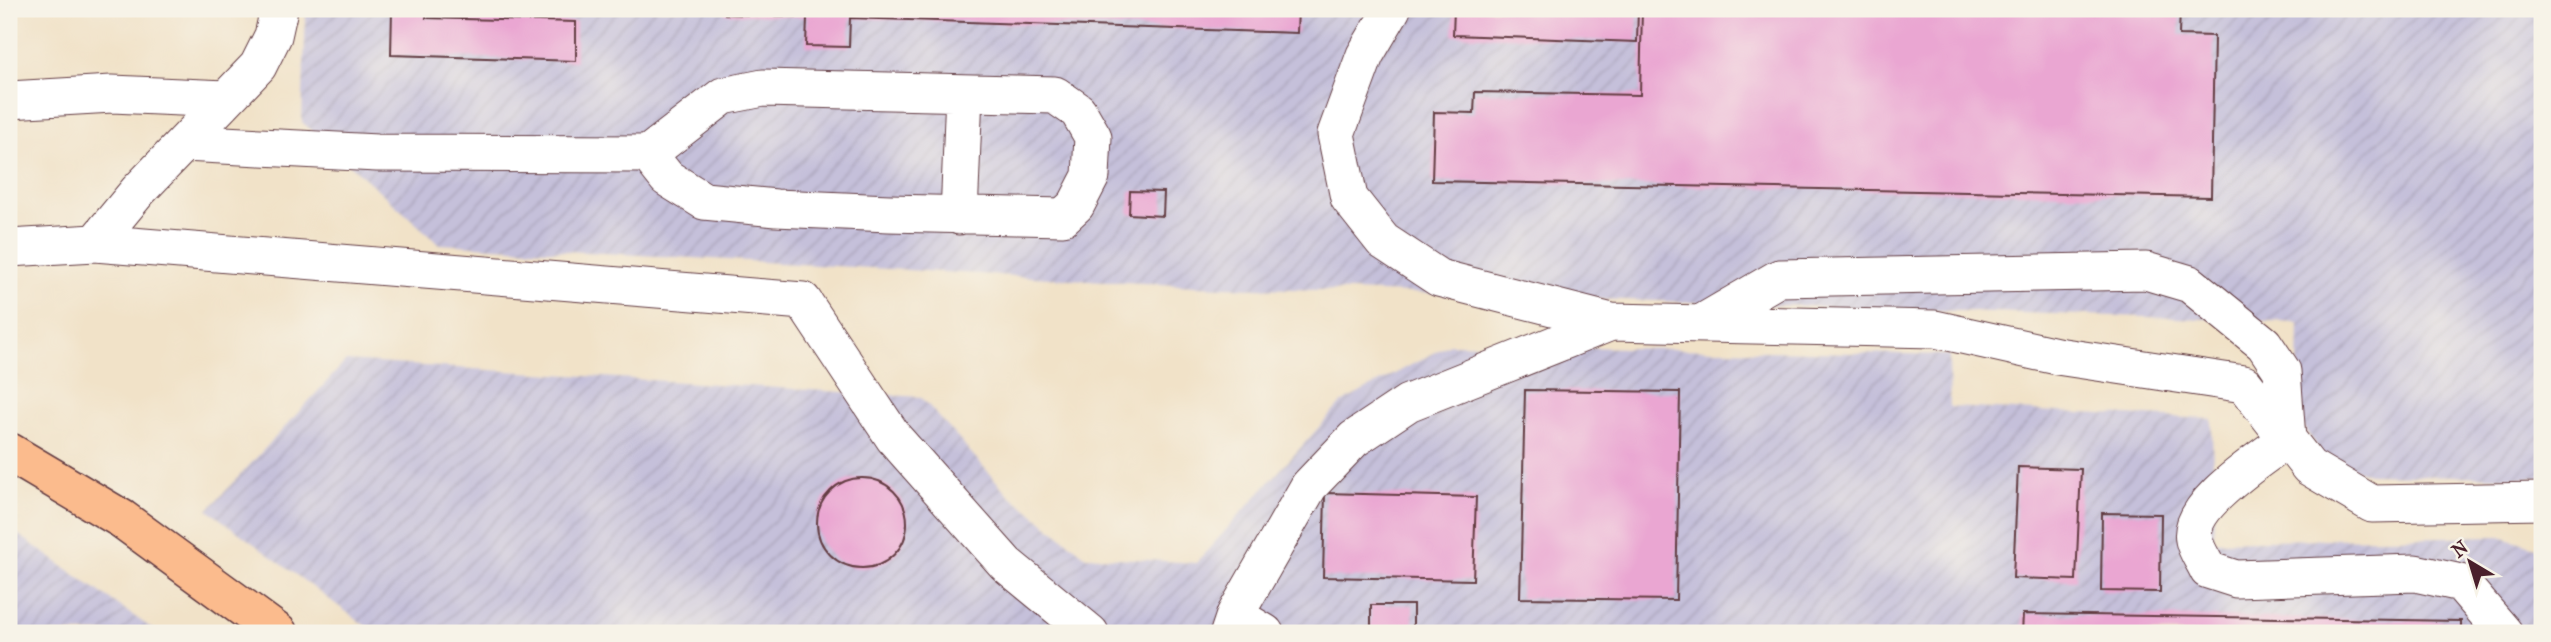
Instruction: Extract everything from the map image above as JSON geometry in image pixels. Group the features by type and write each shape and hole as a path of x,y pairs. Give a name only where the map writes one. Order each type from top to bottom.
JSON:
{"main road":[{"path":"9,452 122,519 278,633"}],"lane":[{"path":"94,243 138,191 258,66 273,36 279,9"},
{"path":"1392,9 1364,55 1336,134 1349,198 1383,241 1439,278 1611,323 1935,329 2057,356 2244,384 2309,467 2372,504 2542,501"},
{"path":"184,143 377,153 648,154 723,96 763,88 1055,95 1078,111 1093,137 1091,176 1076,205 1063,216 959,216 776,208 704,201 667,178 648,154"},
{"path":"959,216 964,93"},
{"path":"9,100 112,94 226,99"},
{"path":"9,248 94,243 803,301 894,438 1006,564 1090,633"},
{"path":"1700,324 1779,278 2146,271 2190,284 2264,344 2282,371 2287,439"},
{"path":"1243,627 1308,486 1354,439 1408,403 1611,323"},
{"path":"2287,439 2220,491 2198,517 2193,539 2208,570 2236,579 2415,573 2461,583 2504,633"}],"shaded area":[{"path":"306,9 2542,9 2542,478 2369,474 2323,457 2297,416 2299,322 1195,286 439,244 302,122"},
{"path":"1450,344 1949,355 1950,407 2212,419 2214,541 2500,536 2542,549 2542,633 375,633 208,510 346,361 921,397 1007,493 1086,556 1196,563 1341,403"},
{"path":"9,528 158,633 9,633"}],"building":[{"path":"392,9 427,9 426,18 576,22 576,61 391,55"},
{"path":"725,9 1298,9 1297,33 850,18 849,47 806,46 807,17 725,14"},
{"path":"1454,9 1638,9 1637,42 1453,35"},
{"path":"1642,9 2180,9 2179,35 2214,36 2211,197 1432,181 1434,112 1474,113 1475,92 1640,95"},
{"path":"1130,191 1164,192 1163,216 1129,214"},
{"path":"1525,390 1680,392 1676,600 1520,598"},
{"path":"2018,467 2081,469 2076,580 2013,578"},
{"path":"862,478 879,481 894,491 904,506 907,523 904,540 894,555 879,565 862,568 845,565 830,555 820,540 817,523 820,506 830,491 845,481"},
{"path":"1325,493 1476,497 1473,580 1323,577"},
{"path":"2102,513 2161,514 2160,592 2101,591"},
{"path":"1371,605 1413,605 1413,633 1371,633"},
{"path":"2023,614 2461,621 2461,633 2022,633"}]}
